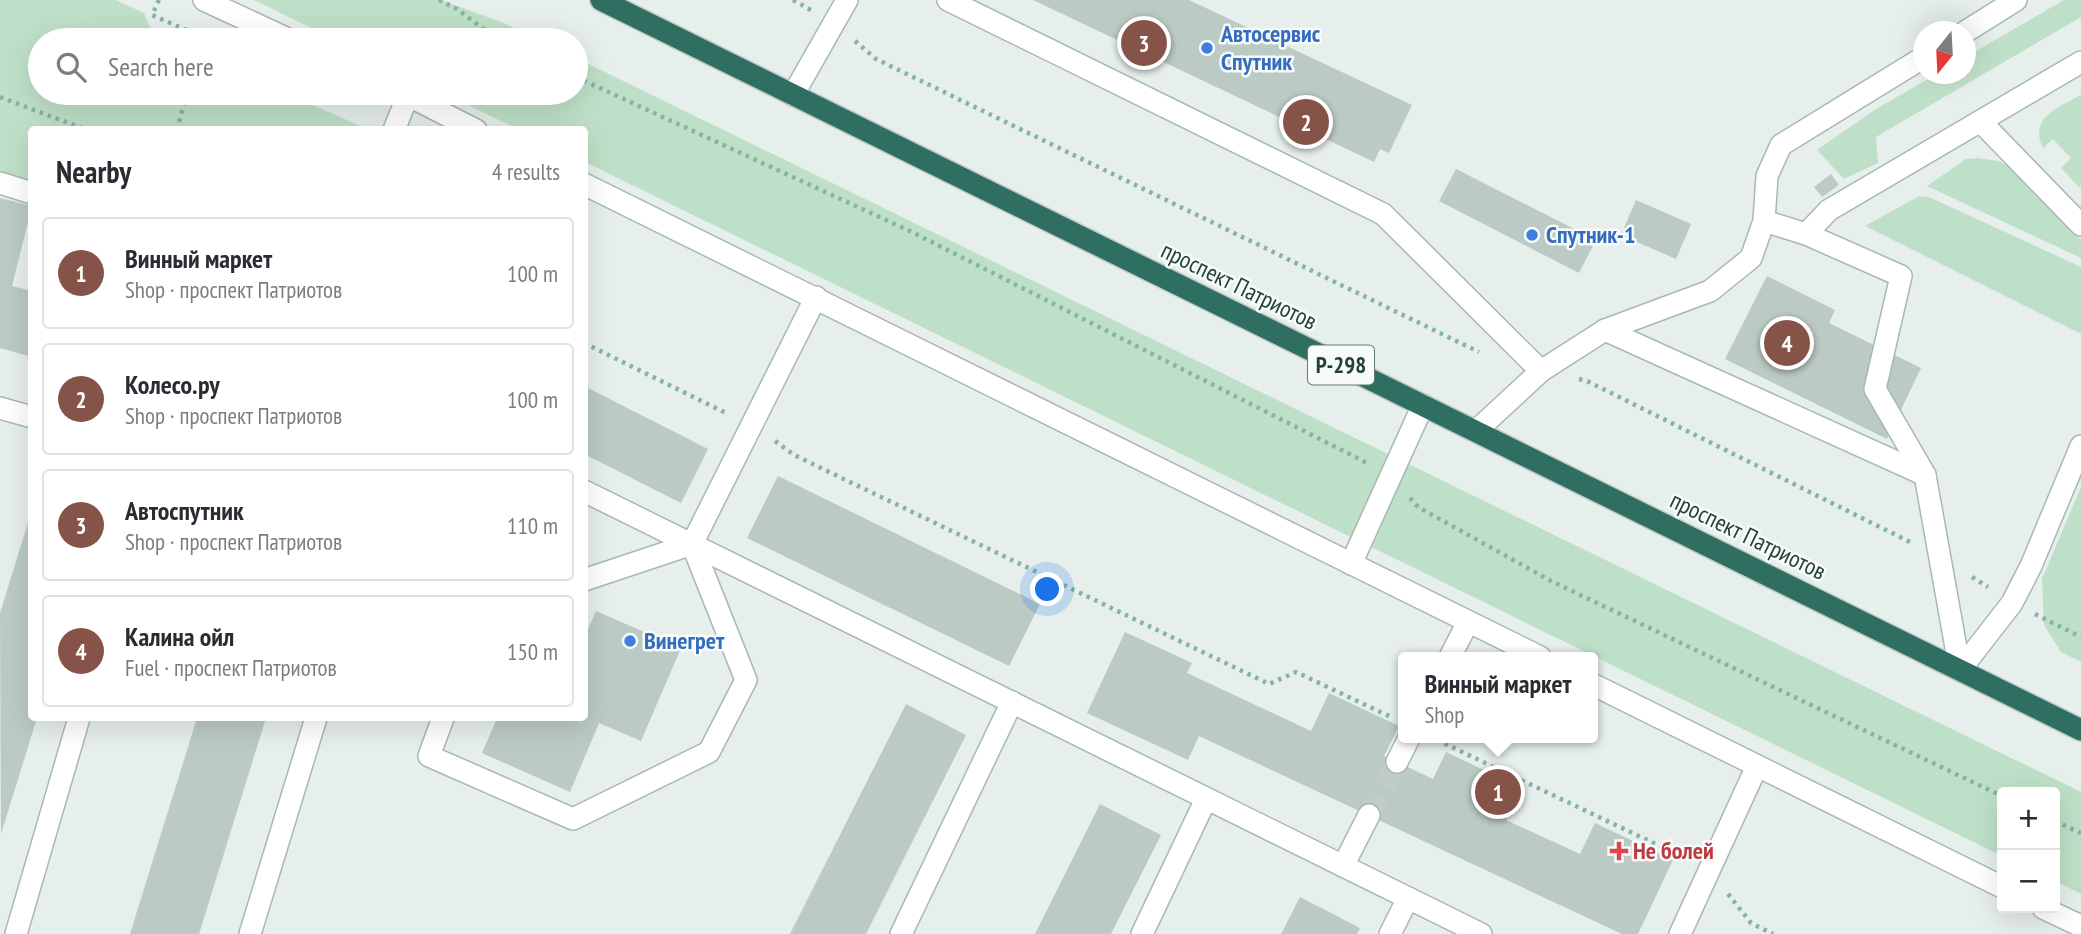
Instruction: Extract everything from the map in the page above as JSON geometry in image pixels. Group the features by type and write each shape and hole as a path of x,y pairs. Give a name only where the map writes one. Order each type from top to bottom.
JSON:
{"highway":[{"name":"проспект Патриотов","path":"601,0 2081,730"}],"street":[{"path":"204,0 264,28"},
{"path":"793,95 847,0"},
{"path":"948,0 1383,214 1541,371"},
{"path":"1976,25 2016,0"},
{"path":"1805,234 1829,211 2081,62"},
{"path":"1476,431 1541,371 1605,330 1710,291 1751,258 1764,221 1767,176 1780,145 1913,63"},
{"path":"395,126 402,105"},
{"path":"427,105 468,126"},
{"path":"1981,122 2081,225"},
{"path":"0,183 28,192"},
{"path":"588,186 1529,652"},
{"path":"1764,221 1805,234 1901,276 1875,389 1925,475 1960,670"},
{"path":"588,579 692,544 816,297"},
{"path":"1605,330 1925,475"},
{"path":"1351,564 1423,405"},
{"path":"0,408 28,416"},
{"path":"1960,670 2012,603 2031,566 2081,446"},
{"path":"588,493 1481,934"},
{"path":"442,721 429,756 573,819 709,752 746,680 692,544"},
{"path":"1453,652 1468,622"},
{"path":"1598,687 1997,885"},
{"path":"901,934 1012,702"},
{"path":"16,934 78,721"},
{"path":"250,934 315,721"},
{"path":"1397,762 1406,743"},
{"path":"1680,934 1757,765"},
{"path":"1142,934 1206,799"},
{"path":"1343,866 1369,816"},
{"path":"1390,934 1408,898"},
{"path":"2054,913 2081,926"}],"path":[{"path":"159,0 152,15 182,28"},
{"path":"439,0 457,9 482,28"},
{"path":"793,0 834,23 876,60 1492,356"},
{"path":"588,83 912,232 1391,475 1418,507 1550,581 1997,794"},
{"path":"0,97 76,126"},
{"path":"178,126 184,105"},
{"path":"588,345 752,425 794,455 1269,684 1296,672 1398,720"},
{"path":"1541,371 1587,381 1942,558 2012,603 2081,637"},
{"path":"1443,743 1709,870 1751,923 1773,934"},
{"path":"2060,824 2081,834"}],"green space":[{"path":"0,0 116,0 144,13 150,28 28,28 28,105 313,105 360,126 28,126 28,188 0,178"},
{"path":"254,0 441,0 514,28 311,28"},
{"path":"2064,0 2081,0 2081,17 1976,78 1976,51"},
{"path":"588,64 2081,792 2081,894 2060,884 2060,787 1997,787 1997,854 1598,658 1598,652 1585,652 588,163 588,126 512,126 468,105 588,105"},
{"path":"1919,84 1967,84 1876,137 1878,163 1844,179 1817,150 1879,107"},
{"path":"2081,95 2079,187 2061,168 2071,158 2053,139 2043,148 2039,138 2043,121 2048,115"},
{"path":"1966,159 1999,161 2012,168 2081,240 2081,258 1927,186"},
{"path":"1919,196 1929,197 2081,267 2081,334 1865,226"},
{"path":"2081,487 2081,662 2061,652 2044,625 2042,579"}],"building":[{"path":"1033,0 1189,0 1412,105 1389,153 1380,149 1374,162"},
{"path":"1456,169 1596,240 1579,273 1439,201"},
{"path":"1831,174 1839,185 1822,197 1814,187"},
{"path":"0,198 28,205 28,222 12,286 28,290 28,356 0,348"},
{"path":"1636,200 1691,224 1676,259 1621,235"},
{"path":"1767,276 1835,310 1829,323 1921,368 1887,439 1725,359"},
{"path":"588,388 708,449 681,503 588,456"},
{"path":"778,476 1040,604 1009,666 747,538"},
{"path":"28,523 28,721 36,721 1,834 0,613"},
{"path":"596,611 681,648 641,741 599,723 570,792 482,753 496,721 588,721 588,629"},
{"path":"1125,632 1192,663 1187,673 1311,731 1329,693 1398,726 1384,756 1433,779 1446,752 1522,788 1506,820 1580,854 1595,823 1673,860 1638,934 1622,934 1199,736 1188,760 1087,713"},
{"path":"906,704 966,735 866,934 790,934"},
{"path":"196,721 265,721 199,934 130,934"},
{"path":"1100,804 1161,835 1111,934 1035,934"},
{"path":"1300,897 1360,928 1357,934 1281,934"}],"tunnel":[{"path":"1369,815 1397,762"}],"place":[{"name":"Автоспутник","path":"1144,43"},
{"name":"Автосервис Спутник","path":"1207,48"},
{"name":"Колесо.ру","path":"1306,122"},
{"name":"Спутник-1","path":"1532,235"},
{"name":"Калина ойл","path":"1787,343"},
{"name":"Винегрет","path":"630,641"},
{"name":"Винный маркет","path":"1498,792"},
{"name":"Не болей","path":"1619,851"}]}
